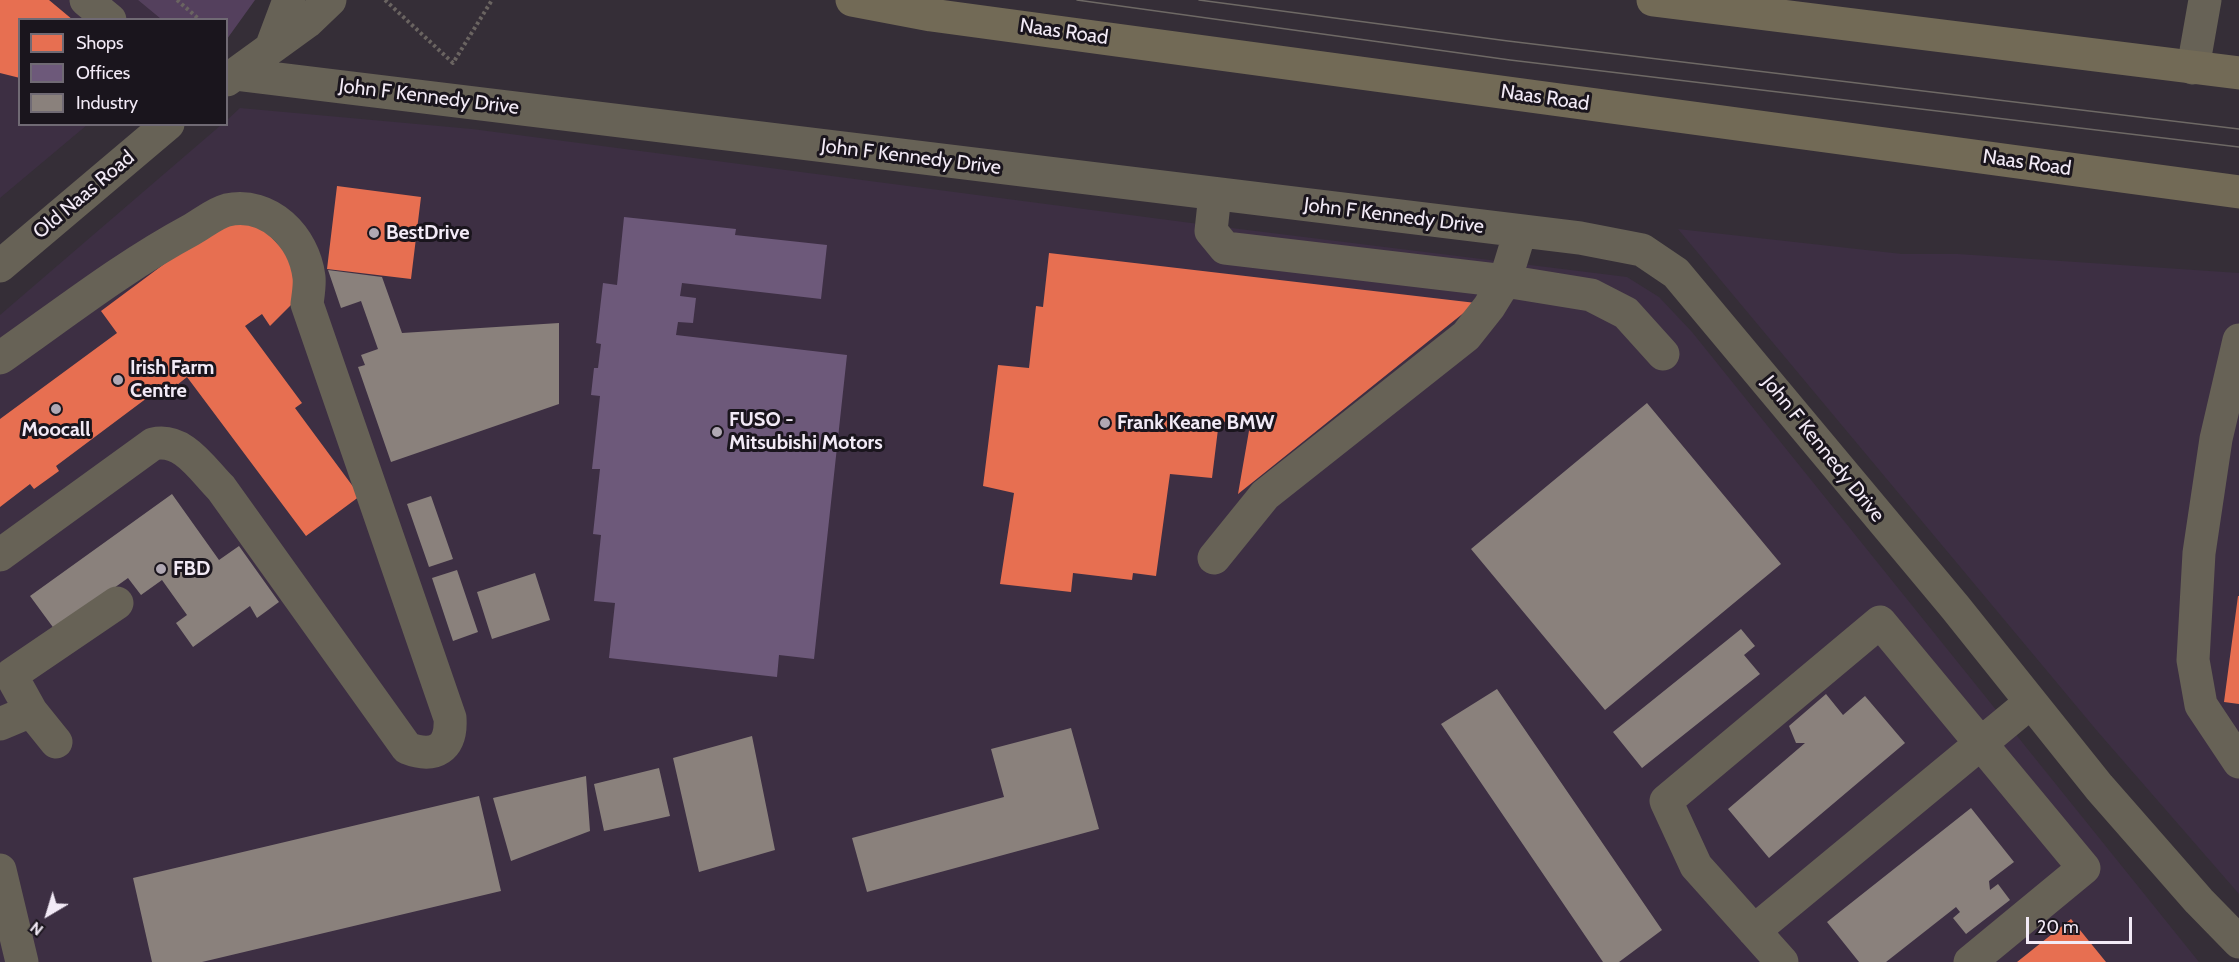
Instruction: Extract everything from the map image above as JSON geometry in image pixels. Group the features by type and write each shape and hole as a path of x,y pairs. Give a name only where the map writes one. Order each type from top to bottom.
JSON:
{"main road":[{"name":"Naas Road","path":"852,0 931,15 2239,192"},
{"path":"1653,0 2239,73"}],"street":[{"path":"86,0 108,18"},
{"path":"271,48 289,0"},
{"path":"231,77 307,22 330,0"},
{"path":"2193,68 2205,0"},
{"name":"John F Kennedy Drive","path":"231,77 1580,238 1642,250 1676,273 2107,796 2199,901 2239,942"},
{"name":"Old Naas Road","path":"0,266 166,126"},
{"path":"1215,194 1211,231 1225,248 1505,281 1591,295 1626,313 1663,354"},
{"path":"0,358 163,245 225,211 250,208 272,218 294,236 303,253 309,278 307,304 450,718 451,731 446,743 435,752 421,754 407,748 221,488 185,450 165,441 153,444 0,555"},
{"path":"1214,558 1265,495 1466,336 1489,307 1505,281 1520,232"},
{"path":"2239,340 2231,407 2216,439 2199,553 2193,660 2202,705 2239,762"},
{"path":"56,742 31,711 11,675 117,603"},
{"path":"1782,962 1696,866 1666,801 1880,622 2084,868 1970,962"},
{"path":"1754,931 2031,702"},
{"path":"0,724 31,711"},
{"path":"0,870 21,962"}],"path":[{"path":"177,0 198,18"},
{"path":"385,0 453,63 492,0"}],"shaded area":[{"path":"0,0 138,0 160,18 18,18 18,126 86,126 0,198"},
{"path":"138,0 255,0 228,38 228,18 160,18"},
{"path":"240,108 472,129 1199,224 1627,277 1659,297 1692,332 2199,962 0,962 0,315 220,126 228,126 228,119"},
{"path":"1678,229 1902,254 1958,254 2239,273 2239,894 2098,732"}],"building: Shops":[{"path":"0,0 49,0 71,18 18,18 18,78 0,73"},
{"name":"BestDrive","path":"337,186 421,197 411,279 327,269"},
{"name":"Irish Farm Centre","path":"224,225 260,225 297,265 292,304 270,326 262,314 245,326 302,403 295,408 360,496 306,536 187,377 172,389 167,383 56,466 59,471 34,489 30,484 0,507 0,419 117,333 101,311 187,247"},
{"name":"Frank Keane BMW","path":"1049,253 1476,303 1238,494 1250,425 1219,421 1212,478 1170,474 1156,576 1133,573 1132,580 1073,573 1071,592 1000,584 1014,493 983,486 998,365 1029,368 1036,306 1043,307"},
{"path":"2239,596 2239,704 2224,702"},
{"path":"2071,919 2106,962 2017,962"}],"building: Offices":[{"name":"FUSO - Mitsubishi Motors","path":"624,217 736,229 735,235 827,245 821,299 682,283 680,296 696,298 693,323 678,322 676,335 847,355 814,659 779,655 777,677 609,658 615,603 594,601 601,535 593,534 600,469 592,469 600,396 591,395 594,368 598,368 601,344 596,343 603,283 617,285"}],"building: Industry":[{"path":"328,270 382,277 402,333 559,323 559,404 391,462 358,367 365,365 361,355 378,349 361,301 341,308"},
{"path":"1647,403 1781,564 1605,710 1471,549"},
{"name":"FBD","path":"172,494 219,560 239,546 279,602 257,618 250,606 193,647 176,623 187,615 162,580 141,595 128,578 55,630 30,596"},
{"path":"431,496 453,559 429,567 407,504"},
{"path":"457,570 478,632 453,641 432,578"},
{"path":"535,573 550,620 492,639 477,592"},
{"path":"1741,629 1755,646 1744,655 1760,674 1642,768 1613,732"},
{"path":"1497,689 1662,930 1619,962 1603,962 1441,724"},
{"path":"1826,694 1843,715 1865,696 1905,743 1769,858 1728,809 1805,743 1796,743 1789,726"},
{"path":"1071,728 1099,829 867,892 852,838 1004,797 991,749"},
{"path":"752,736 775,850 699,872 673,758"},
{"path":"659,768 670,816 604,831 594,784"},
{"path":"586,776 590,831 511,861 493,798"},
{"path":"479,796 501,891 202,962 152,962 133,878"},
{"path":"1971,808 2014,862 1989,881 1990,890 1998,884 2010,900 1966,934 1953,918 1960,912 1956,907 1886,962 1859,962 1827,922"}],"tram line":[{"path":"1077,0 1510,60 2239,147"},
{"path":"1199,0 1508,41 2239,129"}],"place":[{"name":"BestDrive","path":"374,233"},
{"name":"Irish Farm Centre","path":"118,380"},
{"name":"Moocall","path":"56,409"},
{"name":"Frank Keane BMW","path":"1105,423"},
{"name":"FUSO - Mitsubishi Motors","path":"717,432"},
{"name":"FBD","path":"161,569"}]}
